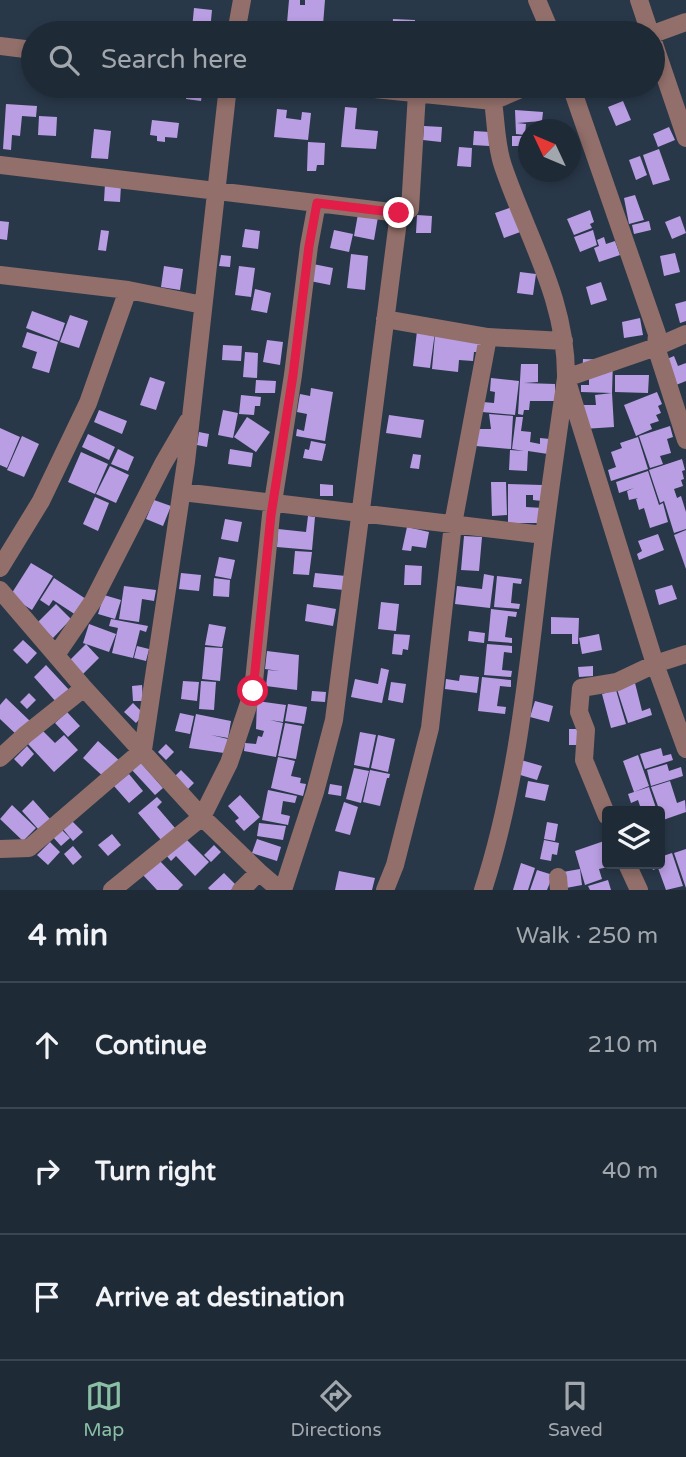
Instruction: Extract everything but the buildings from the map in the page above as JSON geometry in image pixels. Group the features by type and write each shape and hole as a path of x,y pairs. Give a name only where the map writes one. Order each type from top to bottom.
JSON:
{"street":[{"path":"238,21 242,0"},
{"path":"537,0 546,21"},
{"path":"639,0 646,21"},
{"path":"665,29 686,22"},
{"path":"0,46 21,49"},
{"path":"665,76 686,138"},
{"path":"0,849 29,848 143,750 182,492 227,98"},
{"path":"0,165 399,213 410,209 417,98"},
{"path":"465,98 494,101 501,98"},
{"path":"575,98 657,334 656,347 686,440"},
{"path":"483,890 494,858 510,780 530,660 566,377 564,341 550,282 501,163 494,101"},
{"path":"122,886 202,817 229,763 253,691 273,503 317,203"},
{"path":"0,590 84,688 202,817 259,872 282,890 315,792 334,720 399,213"},
{"path":"0,275 128,290 202,305"},
{"path":"0,568 41,501 88,403 128,290"},
{"path":"385,319 488,337 564,341"},
{"path":"566,377 656,347 686,334"},
{"path":"385,890 395,865 430,728 453,524 488,337"},
{"path":"566,377 655,664 686,749"},
{"path":"55,655 93,601 191,415"},
{"path":"182,492 544,535"},
{"path":"603,806 584,760 586,730 579,712 581,688 617,682 655,664 686,654"},
{"path":"0,758 84,688"},
{"path":"629,869 639,890"},
{"path":"241,890 259,872"}],"route":[{"path":"253,691 271,515 317,203 399,213"}]}
